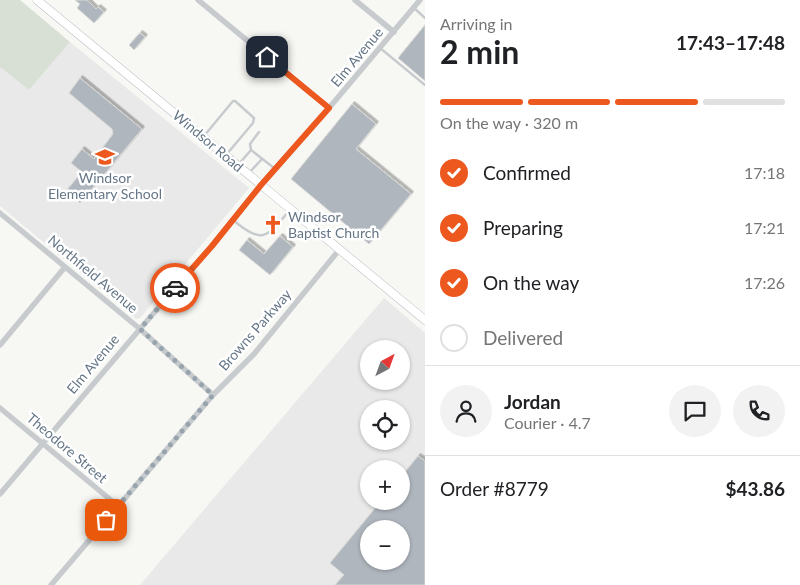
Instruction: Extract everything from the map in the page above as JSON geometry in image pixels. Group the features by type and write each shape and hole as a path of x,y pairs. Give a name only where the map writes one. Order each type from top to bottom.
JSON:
{"street":[{"name":"Windsor Road","path":"37,0 425,320"},
{"path":"198,0 329,108"},
{"path":"355,0 394,32"},
{"name":"Elm Avenue","path":"0,494 420,0"},
{"name":"Northfield Avenue","path":"0,213 140,329 213,395"},
{"name":"Browns Parkway","path":"51,585 213,395 254,354 339,250"},
{"path":"0,345 65,267"},
{"name":"Theodore Street","path":"0,408 118,506"}],"lane":[{"path":"414,8 425,18"},
{"path":"380,48 425,85"},
{"path":"203,137 233,101 252,114 254,118 253,123 226,156"},
{"path":"259,132 250,144 251,150 275,169"},
{"path":"238,166 251,150"},
{"path":"248,175 262,159"},
{"path":"233,220 246,231 263,236 270,232 290,209"}],"shaded area":[{"path":"0,0 20,0 70,42 29,90 0,67"},
{"name":"Windsor Elementary School","path":"70,42 249,188 140,318 136,319 0,206 0,67 29,90"},
{"path":"384,298 425,333 425,585 140,585"}],"building":[{"path":"75,0 87,0 96,9 98,7 104,12 94,23 77,8 80,4"},
{"path":"425,25 425,81 398,58"},
{"path":"140,33 145,37 134,50 129,45"},
{"name":"Windsor Elementary School","path":"80,78 142,129 80,203 66,191 82,172 71,163 82,149 94,159 113,134 112,129 69,93"},
{"path":"352,104 376,124 356,149 411,194 369,244 291,179"},
{"path":"280,236 293,247 270,275 239,250 247,240 264,254"},
{"path":"418,456 425,461 425,585 335,585 344,575 330,563 360,527 360,570 410,570 410,520 365,520 374,510 410,510 410,466"}],"way so far":[{"path":"106,520 213,395 140,329 175,288"}],"place":[{"name":"Windsor Elementary School","path":"105,157"},
{"name":"Windsor Baptist Church","path":"273,225"}],"route":[{"path":"175,288 261,185 329,108 267,57"}]}
